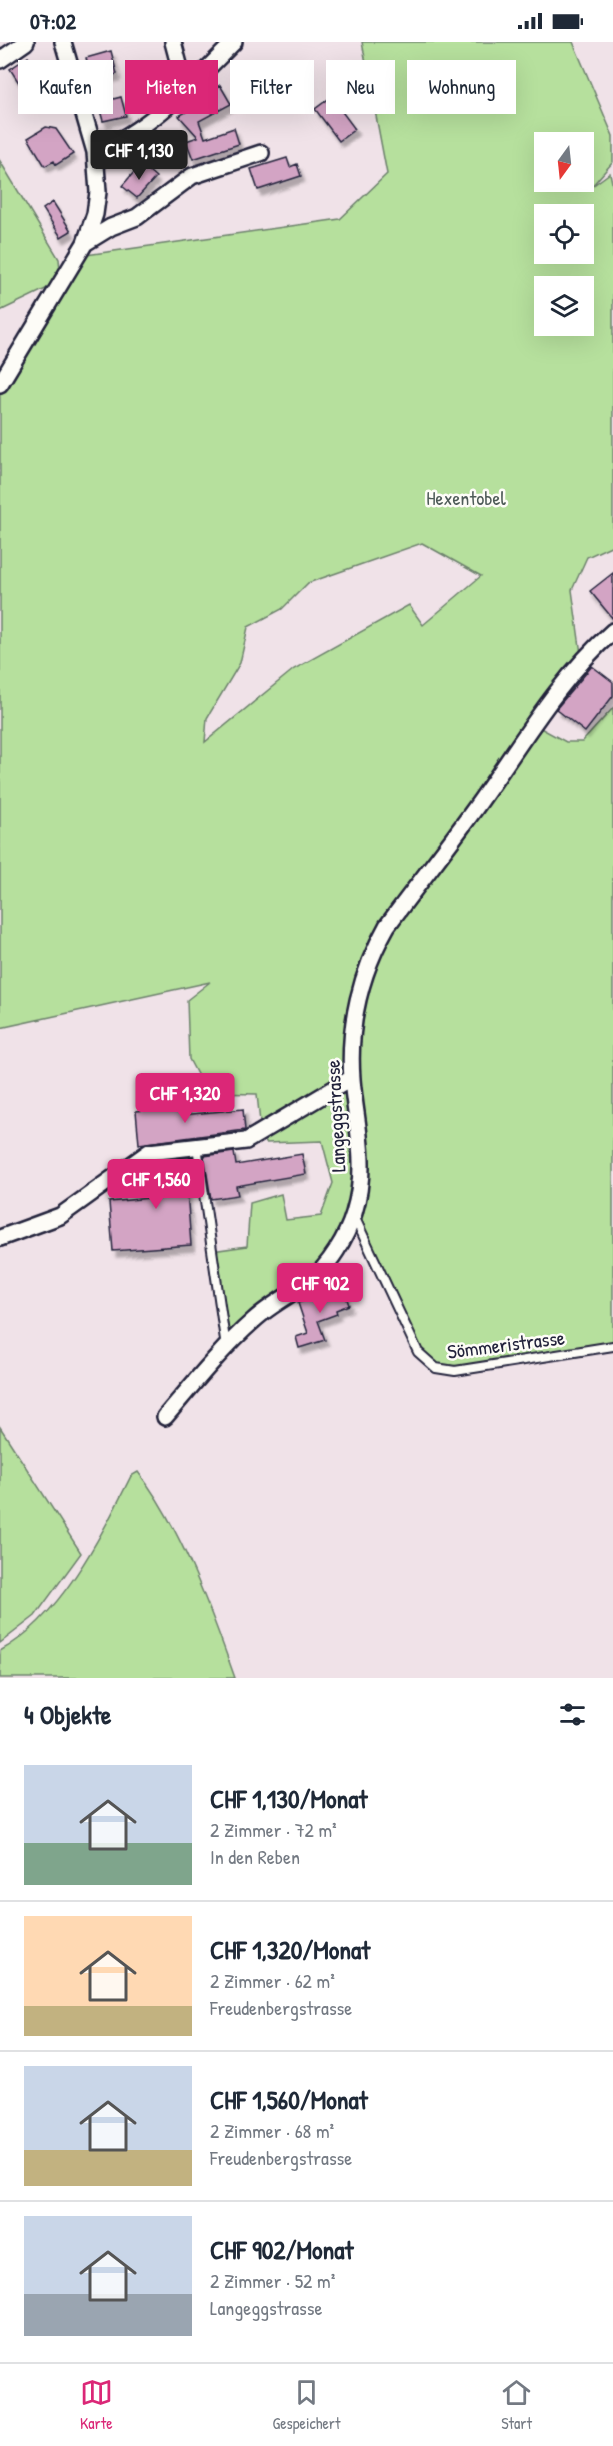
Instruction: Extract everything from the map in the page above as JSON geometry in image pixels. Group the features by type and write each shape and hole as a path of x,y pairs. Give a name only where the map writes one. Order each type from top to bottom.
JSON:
{"street":[{"path":"0,60 26,42"},
{"path":"0,384 85,243 96,214 98,192 94,152 63,42"},
{"path":"173,42 178,60"},
{"path":"214,60 234,42"},
{"path":"94,152 120,142 146,125 157,114"},
{"path":"85,243 111,227 137,217 192,176 261,153"},
{"name":"Langeggstrasse","path":"165,1417 226,1347 256,1318 312,1279 335,1253 354,1214 363,1165 352,1078 352,1042 357,1002 366,971 387,926 485,794 532,724 582,661 613,631"},
{"path":"0,1238 60,1216 148,1152 246,1141 352,1078"}],"lane":[{"path":"197,1146 226,1347"},
{"name":"Sömmeristrasse","path":"354,1214 414,1346 431,1365 455,1371 613,1346"}],"green space":[{"name":"Hexentobel","path":"362,42 573,42 613,136 613,162 594,184 594,132 534,132 534,192 594,192 594,185 610,173 613,187 613,545 587,557 572,590 582,661 533,724 566,742 582,742 613,708 613,1344 461,1367 434,1364 424,1355 354,1215 335,1253 226,1347 212,1251 247,1246 250,1203 281,1194 286,1220 321,1216 333,1183 322,1141 266,1143 261,1132 257,1094 207,1093 189,1059 187,1000 210,982 0,1028 0,384 60,282 0,311 0,161 59,259 61,280 79,256 340,219 387,174 376,114 395,114 395,60 365,60","holes":["422,543 481,576 423,625 409,605 294,669 205,742 207,718 240,663 248,627 282,609 308,583"]},
{"path":"0,1427 81,1553 35,1616 0,1643"},
{"path":"138,1472 168,1517 181,1543 205,1598 235,1678 0,1678 0,1651 42,1618 60,1597 92,1549 131,1476"}],"building":[{"path":"111,51 117,74 113,75 113,60 87,60 86,58"},
{"path":"18,64 18,81 10,69"},
{"path":"220,85 230,105 218,111 218,86"},
{"path":"121,97 126,116 103,121 101,114 113,114 113,99"},
{"path":"326,101 326,114 344,114 355,129 339,141 315,109"},
{"path":"212,114 199,121 205,138 234,128 239,144 193,159 186,141 198,137 179,116"},
{"path":"46,127 56,129 73,154 56,165 54,161 45,166 28,138"},
{"path":"287,158 290,167 297,164 301,176 258,190 251,169"},
{"path":"141,164 156,177 137,198 122,186"},
{"path":"53,202 71,231 61,237 43,209"},
{"path":"613,573 613,619 590,591"},
{"path":"592,666 613,682 613,696 585,732 556,709"},
{"path":"181,1106 182,1115 243,1109 245,1130 139,1144 136,1111"},
{"path":"234,1152 236,1165 302,1154 306,1174 236,1186 238,1195 211,1199 204,1156"},
{"path":"193,1157 195,1176 186,1177 191,1245 113,1251 109,1202 149,1198 146,1166 153,1161"},
{"path":"343,1287 349,1305 336,1310 337,1314 318,1321 325,1340 299,1348 296,1337 308,1333 298,1303"}]}
